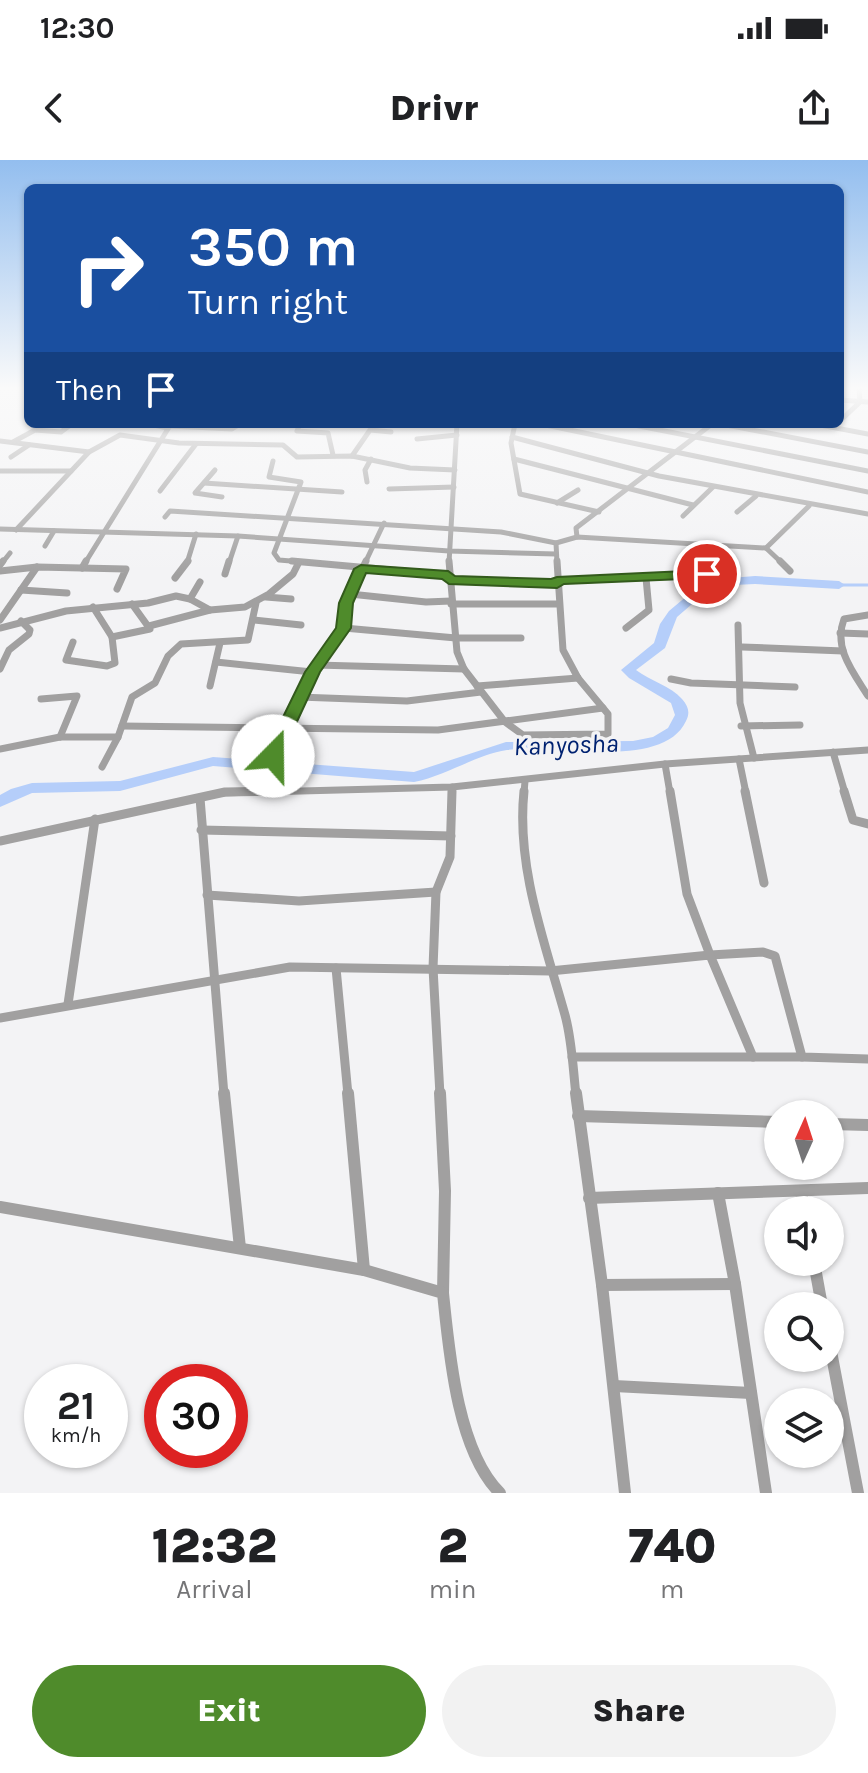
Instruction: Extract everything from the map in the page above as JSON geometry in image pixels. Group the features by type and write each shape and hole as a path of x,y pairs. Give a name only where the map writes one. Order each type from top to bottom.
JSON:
{"street":[{"path":"11,457 20,450"},
{"path":"76,450 89,452"},
{"path":"16,530 92,450"},
{"path":"82,568 153,450"},
{"path":"160,491 191,450"},
{"path":"289,450 297,457 352,456 412,469 455,470"},
{"path":"332,450 333,455"},
{"path":"352,456 356,450"},
{"path":"456,450 449,578 456,638 464,669 505,722 523,735 608,734 608,714 578,678 563,650 556,543"},
{"path":"513,450 520,494 599,512"},
{"path":"562,450 647,473 756,496 868,514"},
{"path":"655,450 868,492"},
{"path":"577,537 576,528 677,450"},
{"path":"762,450 868,471"},
{"path":"367,482 365,470 371,459"},
{"path":"514,459 693,505"},
{"path":"273,461 268,476 300,480 284,518 275,557 298,564 449,578 557,582 646,578 707,574 706,543"},
{"path":"215,470 195,493 222,497"},
{"path":"0,471 72,471"},
{"path":"204,483 342,492"},
{"path":"389,489 454,487"},
{"path":"683,516 713,487"},
{"path":"556,504 578,490"},
{"path":"737,512 756,496"},
{"path":"766,548 809,506"},
{"path":"165,517 170,511 501,532 556,543 577,537 766,548 790,571"},
{"path":"273,756 284,727 314,669 344,628 350,594 384,523"},
{"path":"0,529 196,534 449,551 556,554"},
{"path":"45,546 54,531"},
{"path":"175,578 189,560 196,534"},
{"path":"225,574 238,536"},
{"path":"0,568 10,553"},
{"path":"149,626 210,610 234,609 256,603 293,574 298,564"},
{"path":"0,620 37,567"},
{"path":"0,568 126,569 117,589"},
{"path":"626,628 649,610 646,578"},
{"path":"190,599 200,582"},
{"path":"21,590 67,593"},
{"path":"350,594 426,602 559,604"},
{"path":"0,628 93,607 176,596 190,599 210,610"},
{"path":"265,597 291,599"},
{"path":"102,767 118,737 132,697 155,683 174,648 181,644 248,640 256,603"},
{"path":"132,604 149,626"},
{"path":"73,642 66,660 107,666 115,663 112,637 93,607"},
{"path":"868,615 844,619 840,633 843,651 868,696"},
{"path":"253,620 301,625"},
{"path":"0,669 9,650 29,634 30,630 21,621"},
{"path":"738,625 742,647 738,685 741,726 754,758"},
{"path":"112,637 149,630 149,626"},
{"path":"344,628 456,638 521,638"},
{"path":"840,633 868,634"},
{"path":"210,686 220,643"},
{"path":"742,647 843,651"},
{"path":"216,662 314,669 464,669"},
{"path":"299,697 407,701 578,678"},
{"path":"671,679 691,683 795,687"},
{"path":"41,699 77,696 60,737"},
{"path":"122,726 438,730 603,708"},
{"path":"741,726 800,725"},
{"path":"0,749 60,737 118,737"},
{"path":"0,841 95,819 250,790 365,791 452,787 665,764 868,750"},
{"path":"833,752 853,820 868,824"},
{"path":"739,759 764,883"},
{"path":"665,764 687,894 753,1057"},
{"path":"525,781 523,848 550,971 566,1018 602,1285 625,1493"},
{"path":"452,787 451,836 444,877 436,892 433,968 445,1177 443,1293 447,1341 455,1382 485,1479 500,1493"},
{"path":"200,798 240,1248"},
{"path":"68,1004 95,819"},
{"path":"201,830 451,836"},
{"path":"207,895 299,901 436,892"},
{"path":"0,1018 290,967 550,971 763,952 775,956 802,1057"},
{"path":"336,968 364,1270"},
{"path":"572,1057 868,1059"},
{"path":"578,1116 764,1122"},
{"path":"844,1124 868,1125"},
{"path":"589,1198 868,1188"},
{"path":"801,1191 802,1196"},
{"path":"718,1193 735,1284 766,1493"},
{"path":"0,1207 364,1270 443,1293"},
{"path":"602,1285 735,1284"},
{"path":"835,1372 858,1493"},
{"path":"614,1386 751,1393"}],"waterway":[{"name":"Kanyosha","path":"0,802 16,792 32,788 120,786 213,761 414,777 506,746 605,747 657,740 674,731 682,715 681,707 669,695 628,670 660,645 666,624 673,614 710,583 755,580 839,585"},
{"name":"Kanyosha","path":"839,585 868,585"}],"route":[{"path":"273,756 312,672 344,628 346,603 361,569 448,575 449,580 557,584 557,581 707,574"}]}
